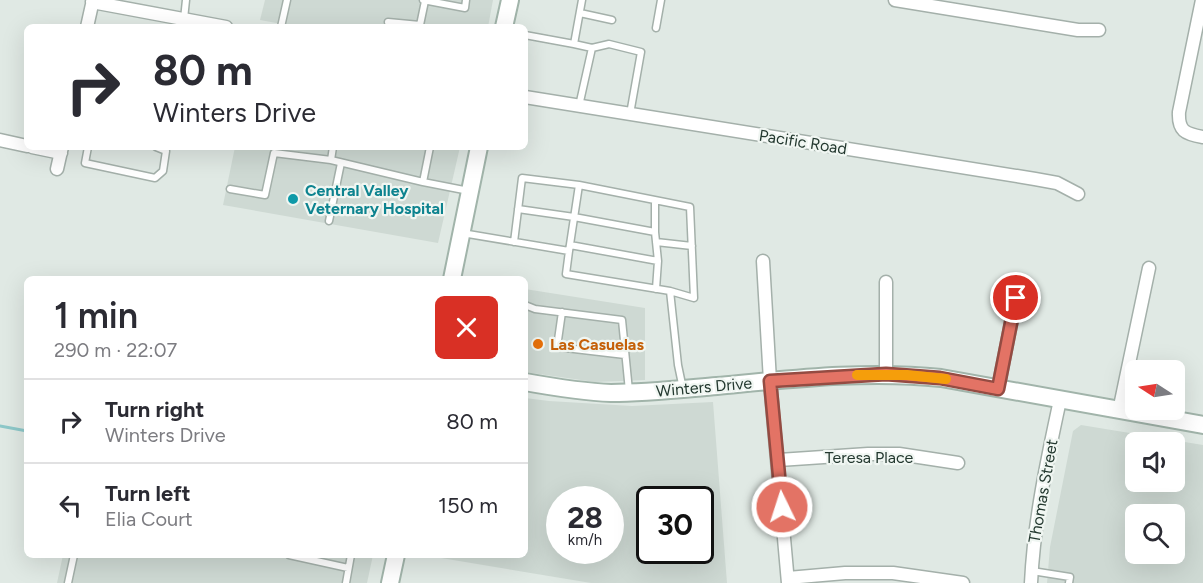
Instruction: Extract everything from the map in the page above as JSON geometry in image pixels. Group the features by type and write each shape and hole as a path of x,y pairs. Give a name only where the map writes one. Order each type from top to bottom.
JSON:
{"street":[{"path":"505,24 510,0"},
{"path":"895,0 1078,30 1099,30"},
{"path":"1202,0 1178,123 1188,133 1203,137"},
{"path":"88,24 92,1 210,24"},
{"name":"Pacific Road","path":"528,98 1035,179 1057,183 1078,194"},
{"path":"0,140 24,145"},
{"path":"57,169 61,150"},
{"path":"453,276 478,150"},
{"path":"763,261 770,381 779,459 788,580 845,573 963,583"},
{"path":"1119,411 1149,268"},
{"path":"886,282 886,374"},
{"path":"998,389 1016,298"},
{"name":"Winters Drive","path":"528,383 611,393 886,374 940,378 1203,425"},
{"name":"Thomas Street","path":"1031,577 1041,488 1060,400"},
{"name":"Teresa Place","path":"779,459 899,454 958,463"},
{"path":"390,583 395,558"}],"lane":[{"path":"184,19 186,0"},
{"path":"282,24 286,0"},
{"path":"420,24 423,0 465,8 466,0"},
{"path":"574,44 582,0"},
{"path":"656,28 661,0"},
{"path":"580,13 612,20"},
{"path":"388,22 409,24"},
{"path":"528,36 592,48 609,44 641,52 630,114"},
{"path":"579,106 592,48"},
{"path":"87,150 85,163 155,178 163,171 166,151 164,150"},
{"path":"331,160 333,150"},
{"path":"423,182 429,150"},
{"path":"230,189 265,195 274,153 331,160 470,191"},
{"path":"329,221 341,163"},
{"path":"514,242 522,178 579,185 690,207 694,298 670,291 567,274 579,185"},
{"path":"655,200 658,261 656,289"},
{"path":"518,209 655,232"},
{"path":"462,233 658,261"},
{"path":"656,242 692,246"},
{"path":"670,291 678,365 683,389"},
{"path":"528,306 622,320 629,392"},
{"path":"562,312 557,347 626,355"},
{"path":"68,583 73,558"},
{"path":"303,558 348,568"},
{"path":"346,583 350,558"},
{"path":"1031,577 1070,577 1069,583"}],"shaded area":[{"path":"265,0 493,0 489,24 282,24 260,20"},
{"path":"234,150 459,150 438,243 223,205"},
{"path":"528,289 645,308 645,380 595,382 528,372"},
{"path":"528,398 632,406 713,402 727,583 591,583 441,558 528,558"},
{"path":"1081,425 1125,432 1125,492 1185,492 1185,442 1203,445 1203,583 1047,583 1050,547 1073,431"},
{"path":"62,558 372,558 367,583 57,583"}],"waterway":[{"path":"0,426 24,430"}],"slow traffic":[{"path":"857,375 886,374 946,379"}],"place":[{"name":"Central Valley Veternary Hospital","path":"293,199"},
{"name":"Las Casuelas","path":"538,344"}],"route":[{"path":"782,507 770,381 886,374 940,378 998,389 1016,298"}]}
